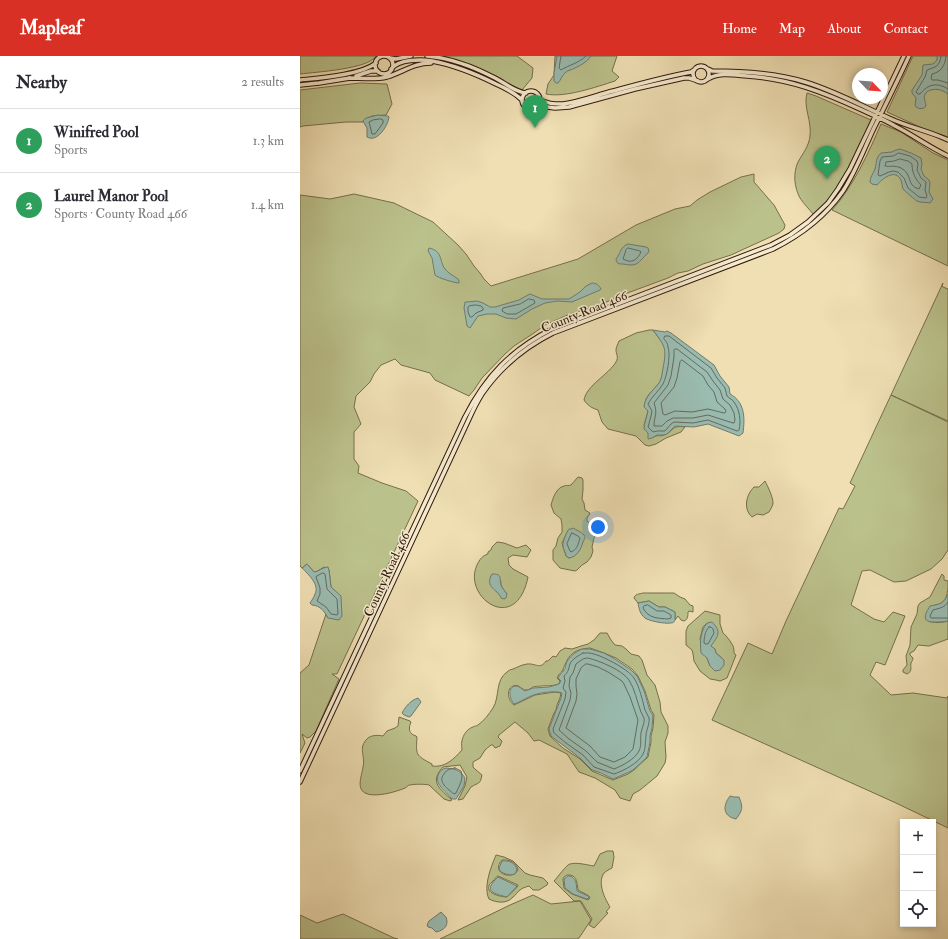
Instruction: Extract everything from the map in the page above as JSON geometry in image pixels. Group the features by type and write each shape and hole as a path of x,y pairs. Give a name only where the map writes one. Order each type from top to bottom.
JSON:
{"main road":[{"path":"300,80 347,74 372,66 383,56 396,59 411,56"},
{"path":"427,56 445,59 473,68 494,77 519,92 533,92 537,94 539,99 551,104 573,102 642,83 691,72 701,66 712,71 743,71 766,74 806,85 878,115 941,136 948,140"},
{"name":"County Road 466","path":"300,782 469,419 483,394 503,368 540,339 553,333 773,249 808,228 831,206 855,170 904,56"},
{"name":"County Road 466","path":"300,772 465,417 479,391 500,365 515,352 538,336 552,329 771,245 802,227 822,209 845,179 909,56"},
{"path":"390,58 392,62 391,69"},
{"path":"300,85 349,78 371,71 387,73 397,63 405,61 431,60 467,71 503,87 522,100 526,108 531,109 540,106 556,108 569,107 684,78 704,82 715,75 748,76 806,85"},
{"path":"376,63 378,71"},
{"path":"349,78 385,77 420,64 442,63"},
{"path":"708,69 710,74 708,79"},
{"path":"694,70 693,75 698,81"},
{"path":"522,100 522,97 526,93"},
{"path":"535,108 539,99"},
{"path":"878,115 935,150 948,156"},
{"path":"814,222 822,209"},
{"path":"808,228 814,217"},
{"path":"491,376 489,379 491,383"}],"green space":[{"path":"300,56 376,56 363,64 353,67 300,74"},
{"path":"441,56 517,56 533,68 532,78 522,90 473,66"},
{"path":"555,56 617,56 612,71 619,77 615,81 580,91 554,95 546,94 548,84 554,75"},
{"path":"913,56 948,56 948,137 920,127 887,112"},
{"path":"360,83 387,84 392,104 386,115 372,116 363,122 346,122 300,127 300,90"},
{"path":"807,93 871,120 848,169 834,193 814,215 800,198 796,189 795,180 796,166 807,146 810,136 810,125 806,104"},
{"path":"881,124 901,132 933,153 948,160 948,266 832,210 854,180"},
{"path":"754,174 754,182 774,205 785,225 784,229 779,233 731,255 703,264 688,271 678,273 600,305 570,314 545,325 505,354 482,378 469,396 435,380 430,373 401,365 395,359 381,365 370,382 356,396 354,407 361,424 354,432 354,459 359,466 358,473 406,491 418,501 337,674 332,674 339,679 316,731 307,738 302,734 305,743 300,753 300,673 309,665 326,614 328,618 335,591 331,587 329,570 324,567 314,572 307,564 302,568 300,566 300,195 330,199 354,194 394,203 433,222 458,245 491,286 578,259 636,225 675,209 690,206 710,192 741,177"},
{"path":"943,283 942,286 948,289 948,421 891,395"},
{"path":"653,330 661,341 665,349 665,356 660,382 648,395 645,402 648,410 644,425 652,438 662,436 677,427 685,427 681,432 649,446 645,445 636,436 608,429 602,422 598,410 587,404 584,400 593,385 613,367 616,362 616,349 619,341 636,333"},
{"path":"891,395 948,422 948,550 942,559 931,569 906,581 894,582 870,570 862,571 851,605 874,619 884,622 893,612 905,616 885,665 876,662 870,675 891,695 913,693 947,698 948,696 948,828 936,822 936,819 929,819 712,720 748,643 772,654 839,508 843,509 855,486 850,483"},
{"path":"578,477 582,478 582,499 585,510 590,513 587,521 596,528 597,531 594,538 591,557 575,571 560,568 553,560 553,550 562,532 562,525 561,519 554,513 551,505 555,494 561,487 571,485","holes":["568,531 584,539 576,554 569,558 566,556 562,543"]},
{"path":"765,481 772,498 773,505 769,512 763,515 757,514 752,517 747,510 747,498 754,487 759,487"},
{"path":"497,542 517,548 526,545 531,550 527,557 513,555 508,558 509,565 513,569 528,577 522,595 513,605 503,608 492,605 483,598 477,589 474,577 479,561 488,554","holes":["491,576 501,581 507,594 501,596 492,585 490,579"]},
{"path":"942,574 944,576 944,580 948,581 948,589 945,600 935,605 928,621 948,621 948,639 929,646 918,645 914,651 910,653 913,659 911,663 911,671 907,674 903,672 903,670 907,665 906,656 910,645 911,627 917,614 918,606 930,597"},
{"path":"643,593 674,593 685,599 690,605 693,606 693,612 688,612 688,617 684,621 678,616 675,620 675,612 665,607 659,607 649,601 638,603 634,598 635,596"},
{"path":"705,611 720,615 720,624 723,633 734,647 734,653 736,655 727,678 720,681 710,679 700,671 694,661 692,650 686,645 686,631 688,626","holes":["707,623 711,647 715,649 716,653 724,660 710,666 700,639 703,627"]},
{"path":"600,633 607,633 615,645 622,646 631,654 639,656 642,660 647,675 655,685 661,712 668,726 668,733 665,742 665,763 657,776 633,794 630,801 620,798 615,790 595,778 579,772 567,754 539,740 534,741 528,733 515,722 499,735 498,737 502,741 500,746 495,748 491,745 485,750 480,758 473,762 473,767 482,775 481,780 479,783 471,787 463,799 458,800 465,786 467,777 460,765 443,767 437,777 440,789 452,800 450,801 444,799 429,785 409,785 396,791 379,795 369,794 362,791 360,781 364,763 362,749 363,745 371,736 383,736 387,731 398,726 399,717 411,722 410,731 417,737 417,751 422,759 432,764 432,766 441,766 452,760 462,750 463,737 466,732 482,722 493,708 499,684 503,675 521,665 530,664 540,666 553,656 556,657 560,651 565,648 572,649 588,644","holes":["590,648 616,658 632,669 638,676 654,715 648,757 628,774 613,780 592,771 580,759 563,748 550,736 548,729 561,693 555,692 535,695 514,705 508,693 509,690 515,685 527,690 533,687 559,684 560,681 557,678 558,676 563,670 570,656 576,651"]},
{"path":"607,851 613,851 614,857 612,868 604,873 601,881 604,895 610,907 606,912 608,913 594,928 589,925 592,919 581,901 574,901 554,881 570,864 579,863 594,866 600,854","holes":["567,875 575,877 578,890 589,896 590,898 588,900 572,894 564,888 563,879"]},
{"path":"496,855 513,861 525,873 543,878 548,883 547,885 539,890 533,890 529,886 523,888 511,899 505,902 489,899 487,894 487,883","holes":["502,860 512,862 516,865 518,870 511,875 503,874 499,869 499,865","498,876 518,885 516,889 507,897 492,893 489,889 489,884"]},
{"path":"533,895 551,904 580,901 591,920 577,939 440,939 510,905"},
{"path":"343,914 398,939 300,939 300,915 317,923"}],"water":[{"path":"557,56 591,56 588,60 574,69 567,71 558,83 556,83 554,81 554,73"},
{"path":"937,56 948,56 948,94 938,90 928,91 924,96 926,106 920,109 915,105 916,98 912,93 912,90 922,75 923,65 933,64 937,60"},
{"path":"378,115 389,117 387,125 375,138 367,137 367,128 363,121 366,118"},
{"path":"900,149 921,158 921,169 924,176 930,183 929,192 933,199 930,203 917,201 903,189 901,180 895,175 885,178 877,185 870,182 879,155 881,153 892,152"},
{"path":"628,244 646,247 649,251 639,262 635,264 628,265 618,263 616,259 622,248"},
{"path":"429,248 437,251 445,269 458,279 459,283 439,278 435,275 432,258 428,251"},
{"path":"592,283 597,284 601,289 572,302 557,301 545,303 516,319 506,318 496,314 478,316 470,328 467,326 464,308 465,302 477,301 490,307 495,307 519,300 530,294 542,299 569,299"},
{"path":"653,330 667,331 671,333 714,365 720,376 729,387 730,394 739,401 744,416 743,433 739,436 708,424 694,427 675,426 667,434 657,435 648,439 648,433 644,429 644,424 648,411 644,407 648,397 661,380 665,356 664,348"},
{"path":"573,528 583,534 585,538 578,552 569,558 566,556 563,549 563,544 568,530"},
{"path":"307,564 314,572 328,567 331,587 341,596 342,616 339,620 328,618 322,609 310,603 314,597 316,587 313,580 302,568"},
{"path":"492,574 500,577 501,586 507,594 506,598 501,598 492,588 490,579"},
{"path":"948,594 948,621 927,621 925,617 930,606 941,603 945,600"},
{"path":"649,601 659,607 665,607 675,612 674,622 661,623 645,618 639,609 638,603"},
{"path":"712,622 718,631 718,634 711,646 724,660 724,665 720,670 715,671 710,666 707,658 701,653 701,637 703,630 707,623"},
{"path":"582,649 590,649 604,653 631,670 637,676 644,691 650,711 653,715 647,757 633,770 613,779 592,770 580,758 551,736 549,729 562,693 541,693 514,704 510,697 511,688 517,686 525,691 533,688 549,687 559,684 561,681 558,678 565,669 568,659"},
{"path":"418,698 421,702 411,716 409,717 404,715 402,713 407,706 413,700"},
{"path":"446,768 457,770 465,778 464,786 456,799 451,798 441,787 438,781 439,772"},
{"path":"730,796 739,797 741,803 742,808 736,819 731,818 725,810 726,803"},
{"path":"502,861 507,861 514,864 517,870 515,874 511,875 500,871 499,868"},
{"path":"571,876 575,881 577,891 588,896 589,898 587,899 573,894 565,888 564,879"},
{"path":"498,877 517,886 507,897 496,894 490,888"},
{"path":"441,912 446,917 447,925 442,930 436,932 427,925 429,921"}],"place":[{"name":"Winifred Pool","path":"535,128"},
{"name":"Laurel Manor Pool","path":"827,179"}]}
